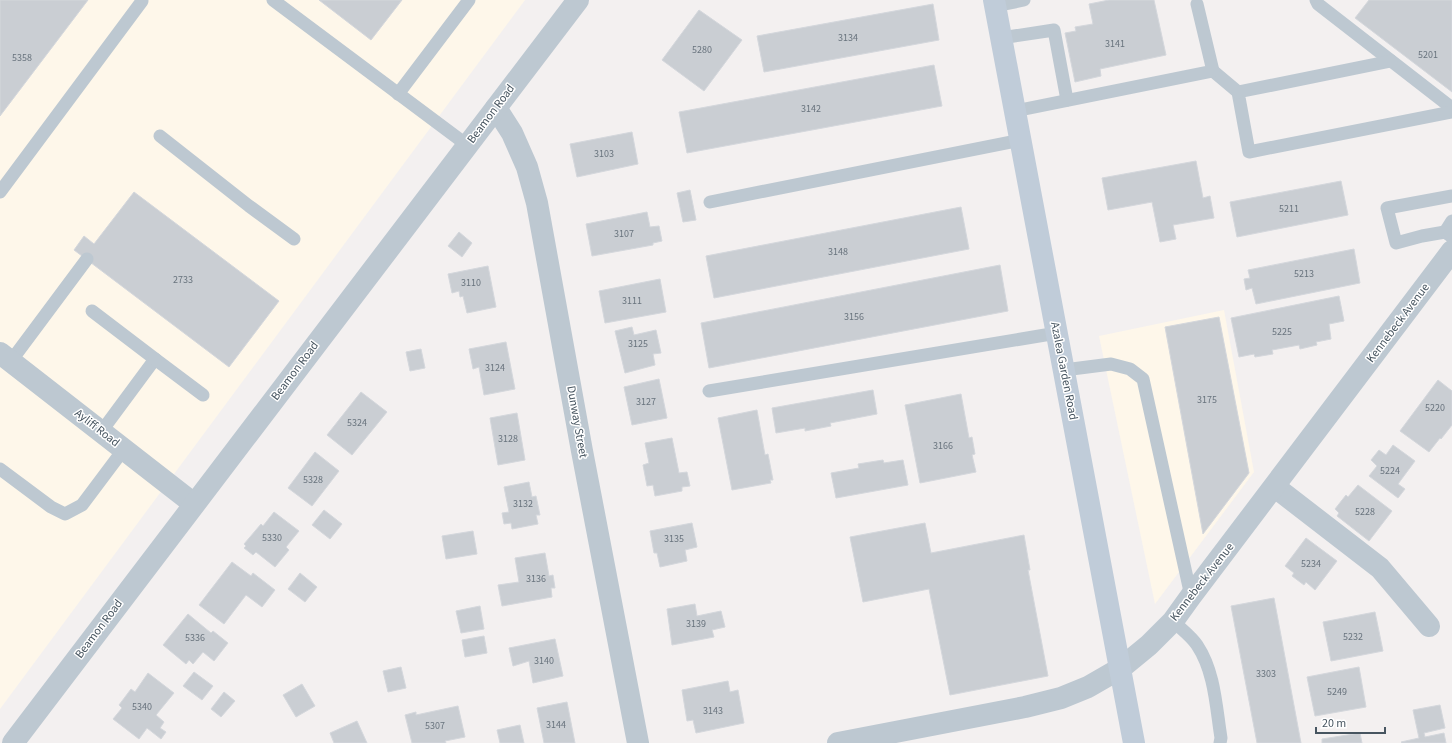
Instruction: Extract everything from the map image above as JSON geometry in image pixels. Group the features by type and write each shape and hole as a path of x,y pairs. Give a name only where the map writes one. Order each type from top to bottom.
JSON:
{"main road":[{"name":"Azalea Garden Road","path":"995,3 1134,743"}],"street":[{"name":"Beamon Road","path":"12,743 578,0"},
{"name":"Dunway Street","path":"496,108 512,133 527,167 537,203 638,743"},
{"name":"Kennebeck Avenue","path":"838,743 1039,704 1061,698 1088,687 1121,668 1149,645 1173,621 1275,487 1450,240"},
{"name":"Ayliff Road","path":"5,357 194,504"},
{"path":"1275,487 1380,568 1429,626"}],"lane":[{"path":"273,0 467,145"},
{"path":"398,94 469,0"},
{"path":"995,3 1024,0"},
{"path":"1316,0 1318,4 1452,108"},
{"path":"0,192 142,1"},
{"path":"1197,4 1213,71 1238,92 1249,152 1452,112"},
{"path":"1001,38 1054,30 1067,100"},
{"path":"1238,92 1391,61"},
{"path":"1015,110 1213,71"},
{"path":"160,136 294,239"},
{"path":"710,202 1021,140"},
{"path":"1452,196 1388,208 1396,242 1422,236 1450,240 1452,221"},
{"path":"5,357 87,260"},
{"path":"92,311 203,395"},
{"path":"709,391 1057,333"},
{"path":"101,432 155,359"},
{"path":"1064,370 1111,364 1130,369 1143,379 1192,596"},
{"path":"0,468 51,507 65,514 82,505 124,449"},
{"path":"1173,621 1196,643 1207,662 1212,682 1220,731 1220,743"}],"shaded area":[{"path":"0,0 525,0 0,709"},
{"path":"1224,310 1254,472 1155,604 1099,336"}],"building":[{"path":"0,0 88,0 0,116"},
{"path":"319,0 402,0 371,40"},
{"path":"1109,0 1154,0 1166,55 1100,69 1101,76 1075,82 1065,33 1076,31 1075,27 1093,24 1089,4"},
{"path":"1369,0 1452,0 1452,92 1355,18"},
{"path":"933,4 939,40 764,72 757,36"},
{"path":"699,10 742,40 704,91 662,60"},
{"path":"934,65 942,106 687,153 679,112"},
{"path":"632,132 638,164 577,177 570,144"},
{"path":"1196,161 1203,198 1210,196 1214,218 1173,225 1176,239 1160,242 1152,202 1108,210 1102,178"},
{"path":"1341,181 1348,215 1237,237 1230,202"},
{"path":"690,190 696,220 683,222 677,193"},
{"path":"134,192 279,301 229,367 74,250 84,236 94,244"},
{"path":"961,207 969,249 714,298 706,256"},
{"path":"647,212 650,227 659,226 662,241 653,243 653,245 592,256 586,224"},
{"path":"459,232 472,243 462,257 448,246"},
{"path":"1354,249 1360,283 1256,304 1252,288 1246,290 1244,279 1250,278 1248,270"},
{"path":"1000,265 1008,311 709,368 701,323"},
{"path":"488,266 496,307 467,313 463,296 460,297 459,291 452,293 448,274"},
{"path":"660,279 666,312 605,323 599,291"},
{"path":"1339,296 1344,321 1329,324 1331,339 1316,342 1317,345 1300,349 1299,345 1272,350 1273,354 1255,357 1254,354 1239,357 1231,318"},
{"path":"1219,317 1249,473 1203,534 1165,327"},
{"path":"632,327 634,335 656,330 661,353 653,354 655,365 625,373 615,331"},
{"path":"506,342 515,389 484,395 479,367 473,369 469,349"},
{"path":"421,349 425,368 410,371 406,352"},
{"path":"659,379 667,418 632,425 624,387"},
{"path":"1438,380 1452,391 1452,425 1429,452 1400,431"},
{"path":"873,390 877,414 830,423 831,426 805,431 805,428 776,433 772,408"},
{"path":"361,392 387,412 352,455 327,435"},
{"path":"961,394 969,438 972,437 975,454 972,455 976,472 920,483 905,405"},
{"path":"757,410 765,455 768,454 773,480 770,480 771,483 732,490 718,418"},
{"path":"517,413 525,460 498,465 490,418"},
{"path":"672,438 679,473 687,472 690,486 682,487 682,491 655,496 653,485 647,486 643,465 649,463 645,443"},
{"path":"1393,445 1415,461 1398,484 1405,489 1398,498 1369,476 1377,466 1371,460 1379,450 1386,455"},
{"path":"315,452 339,471 312,506 288,488"},
{"path":"883,460 884,463 903,460 908,485 836,498 831,473 859,468 858,464"},
{"path":"529,482 532,497 536,496 540,515 536,515 538,524 512,529 511,523 504,524 502,513 509,512 504,487"},
{"path":"1358,485 1392,511 1369,541 1337,516 1339,513 1335,509 1346,495 1348,497"},
{"path":"324,510 342,524 330,539 312,525"},
{"path":"274,512 299,531 286,547 289,550 275,567 256,552 253,555 244,548 246,546 244,544 261,524 263,526"},
{"path":"692,523 697,547 685,550 687,561 660,567 657,553 654,553 650,531"},
{"path":"925,523 931,553 1024,535 1030,570 1028,570 1048,676 950,695 929,589 863,602 850,537"},
{"path":"473,531 477,554 446,559 442,536"},
{"path":"1306,538 1337,561 1315,590 1306,582 1304,585 1292,576 1294,573 1285,566"},
{"path":"545,553 549,576 553,575 555,588 551,588 552,597 502,606 498,585 519,582 515,558"},
{"path":"232,562 251,576 253,573 275,590 262,607 246,595 224,624 199,605"},
{"path":"300,573 317,587 305,602 288,589"},
{"path":"1274,598 1301,743 1257,743 1231,606"},
{"path":"695,604 697,616 721,611 725,627 712,630 714,637 672,645 667,609"},
{"path":"480,606 484,629 461,633 456,611"},
{"path":"1375,612 1383,651 1331,661 1323,622"},
{"path":"188,614 211,633 213,631 228,643 214,661 203,652 193,664 189,660 186,664 163,645"},
{"path":"484,636 487,653 465,657 462,640"},
{"path":"555,639 563,676 533,683 529,661 513,666 509,648"},
{"path":"401,667 406,688 388,692 383,671"},
{"path":"1359,667 1366,707 1315,716 1307,677"},
{"path":"194,672 213,686 202,700 183,686"},
{"path":"148,673 174,693 156,715 164,722 160,728 166,732 161,739 147,728 139,739 113,719 122,708 119,705 131,689 135,692"},
{"path":"728,681 730,692 738,690 744,723 696,733 693,720 687,721 682,690"},
{"path":"302,684 315,706 296,717 283,695"},
{"path":"224,692 235,701 221,717 211,709"},
{"path":"567,702 575,743 544,743 537,708"},
{"path":"1440,705 1445,728 1424,733 1425,737 1444,733 1446,743 1401,742 1419,738 1413,710"},
{"path":"458,706 465,737 445,741 446,743 412,743 405,715 416,712 416,715"},
{"path":"357,721 367,743 334,743 330,733"},
{"path":"520,725 524,743 500,743 497,730"},
{"path":"1360,733 1362,743 1322,743 1322,739"}]}
